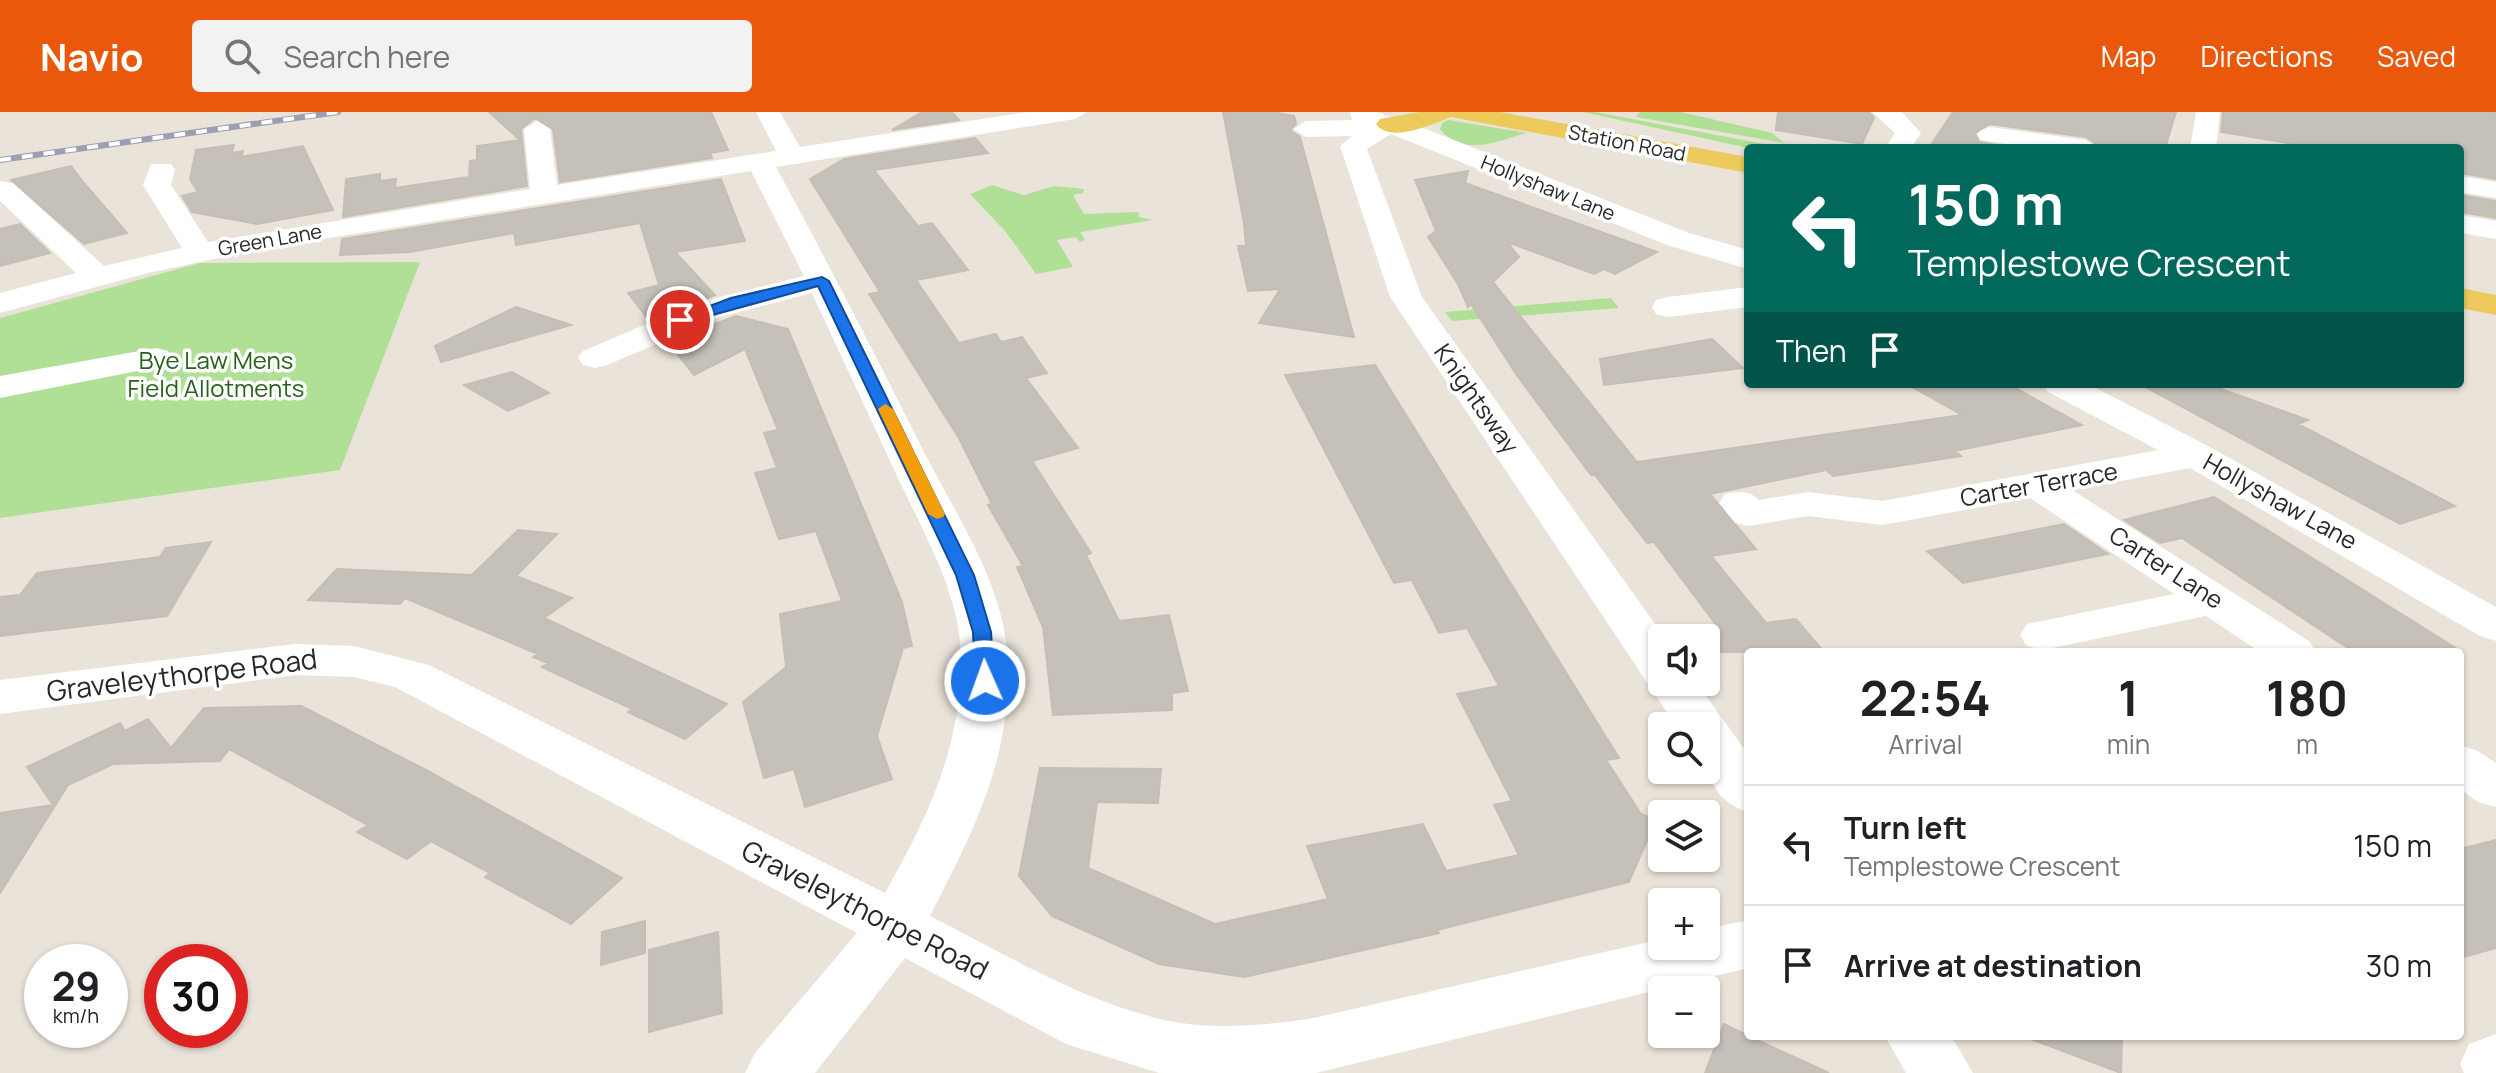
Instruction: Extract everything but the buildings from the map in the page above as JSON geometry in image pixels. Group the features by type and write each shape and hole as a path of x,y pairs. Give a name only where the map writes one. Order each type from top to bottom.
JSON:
{"main road":[{"path":"1378,120 1417,122 1442,112"},
{"name":"Station Road","path":"1459,112 1744,164"},
{"name":"Station Road","path":"1564,112 1744,149"},
{"path":"2464,299 2496,305"}],"street":[{"path":"768,112 776,159 822,281 965,575 982,632 984,698 970,774 955,815 896,927 777,1073"},
{"name":"Green Lane","path":"0,303 200,253 544,194 1068,112"},
{"path":"1884,112 1906,127 1908,133 1901,144"},
{"path":"2208,112 2211,144"},
{"name":"Hollyshaw Lane","path":"1306,129 1354,128 1378,120 1678,239 1744,259"},
{"name":"Knightsway","path":"1378,120 1353,146 1406,297 1648,648"},
{"path":"537,129 544,194"},
{"path":"1990,135 2056,144"},
{"path":"161,170 157,185 200,253"},
{"path":"2464,185 2496,190"},
{"path":"3,189 98,277"},
{"path":"2464,225 2496,230"},
{"path":"595,358 708,310 822,281"},
{"path":"0,325 71,308 75,304 63,286"},
{"path":"1668,307 1744,298"},
{"path":"0,387 156,358"},
{"name":"Hollyshaw Lane","path":"2069,388 2196,455 2496,626"},
{"name":"Carter Terrace","path":"1739,503 1749,514 1808,504 1882,513 2196,455"},
{"name":"Carter Lane","path":"2039,486 2287,648"},
{"path":"2043,635 2215,600"},
{"name":"Graveleythorpe Road","path":"9,707 288,658 324,657 387,666 1088,1025 1157,1046 1218,1054 1309,1047 1744,945"},
{"path":"1720,752 1744,787"},
{"path":"1919,1040 1941,1073"}],"green space":[{"path":"1583,112 1764,144 1744,144 1744,147"},
{"path":"1640,112 1681,112 1772,133 1790,144 1789,144 1636,117"},
{"path":"1448,120 1527,133 1493,143 1470,145 1449,138 1440,129 1442,123"},
{"path":"992,185 1024,195 1054,186 1084,189 1083,193 1073,195 1084,214 1138,212 1139,217 1153,220 1080,232 1085,240 1080,242 1076,237 1057,240 1073,267 1036,274 1006,232 970,194"},
{"name":"Bye Law Mens Field Allotments","path":"420,262 340,470 0,518 0,318 200,263"},
{"path":"1611,298 1619,308 1452,321 1445,312"}],"railway":[{"path":"0,160 338,112"}],"slow traffic":[{"path":"885,409 937,514"}],"route":[{"path":"680,320 736,301 822,281 965,575 982,632 985,681"}]}
